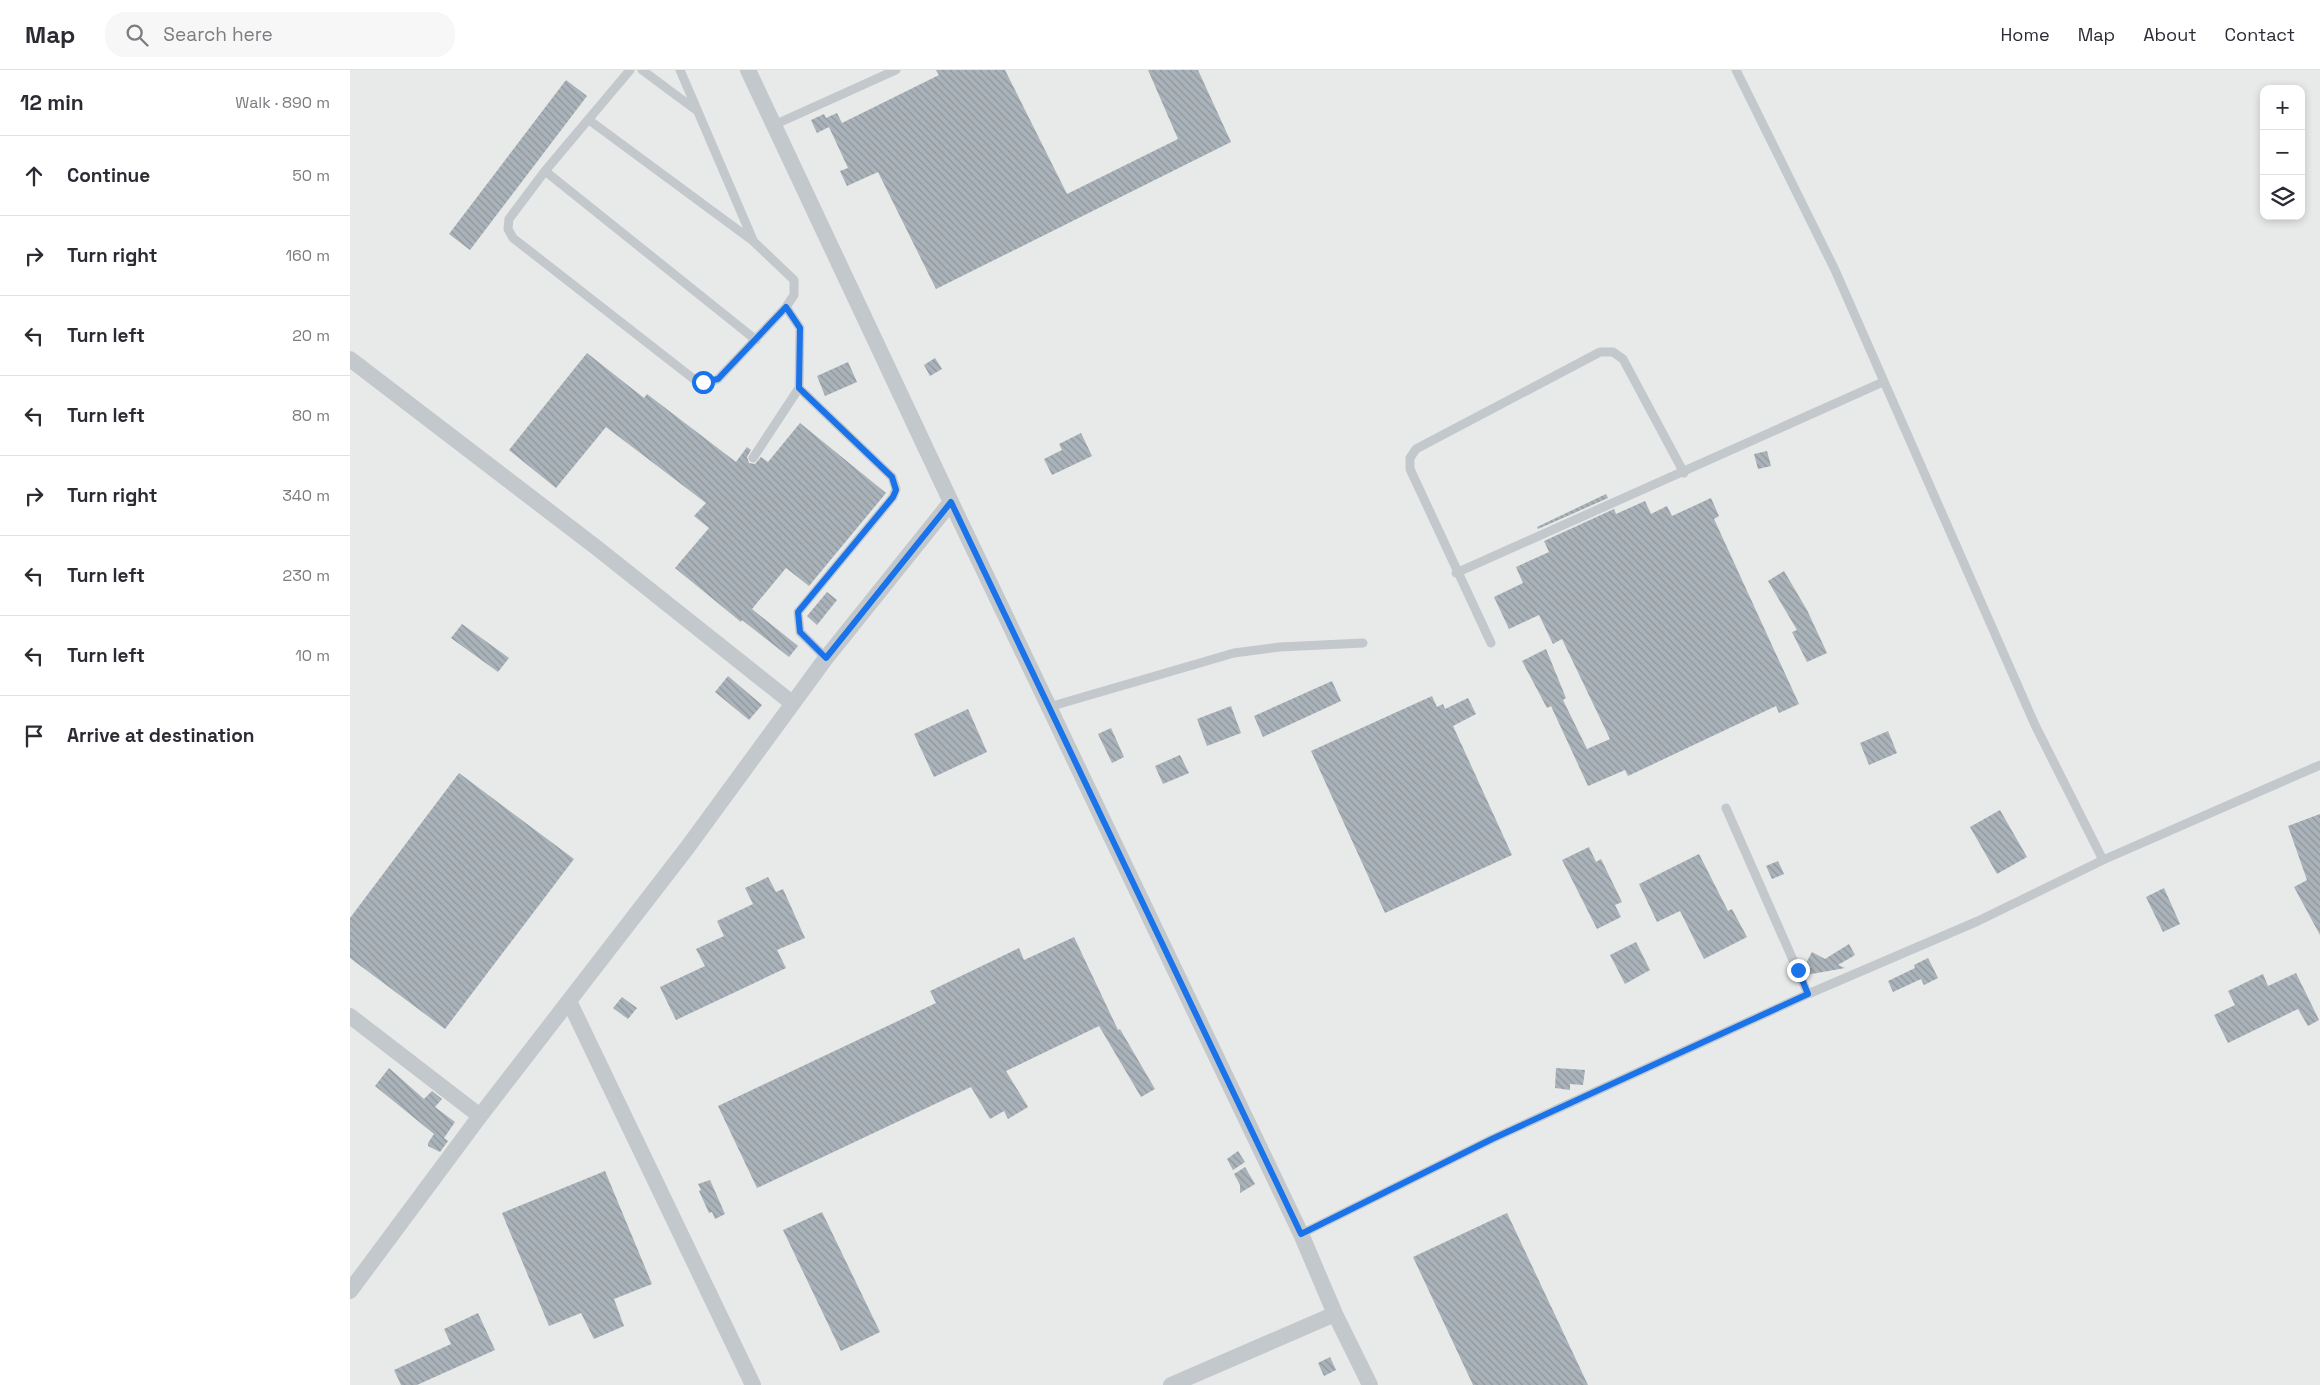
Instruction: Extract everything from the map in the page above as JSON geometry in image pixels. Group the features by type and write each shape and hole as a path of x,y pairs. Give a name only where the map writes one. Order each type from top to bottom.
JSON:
{"street":[{"path":"748,70 951,502 1301,1234 1335,1314 1370,1385"},
{"path":"350,359 597,548 792,703"},
{"path":"350,1291 480,1116 687,848 826,658 951,502"},
{"path":"569,1002 753,1385"},
{"path":"350,1016 480,1116"},
{"path":"1171,1385 1335,1314"}],"lane":[{"path":"589,120 753,240 794,280 794,295 786,307 718,379 710,382 695,380 513,238 508,229 509,219 546,171 630,70"},
{"path":"642,70 698,111"},
{"path":"680,70 753,240"},
{"path":"774,125 896,70"},
{"path":"1736,70 1835,270 2034,725 2103,860"},
{"path":"546,171 756,340"},
{"path":"753,458 799,388 800,328 786,307"},
{"path":"1491,643 1456,573 1410,469 1410,458 1416,449 1600,352 1613,352 1623,359 1684,472"},
{"path":"1456,573 1883,382"},
{"path":"799,388 892,477 896,490 893,497 798,612 800,632 826,658"},
{"path":"1049,706 1234,653 1280,647 1363,643"},
{"path":"1301,1234 1492,1139 1808,994 1978,921 2103,860 2320,764"},
{"path":"1726,808 1808,994"}],"shaded area":[{"path":"350,70 2320,70 2320,1385 350,1385"}],"building":[{"path":"936,70 1005,70 1067,194 1178,139 1148,70 1198,70 1231,142 936,289 878,172 847,186 840,171 848,168 829,127 817,133 811,120 824,114 826,118 837,113 842,123 939,75"},
{"path":"566,80 587,96 470,250 449,234"},
{"path":"587,353 644,398 647,394 736,462 747,447 751,450 747,457 749,463 755,464 761,457 768,462 800,423 886,493 809,586 786,568 752,609 798,646 789,657 742,620 741,622 675,568 709,528 694,516 706,503 606,427 556,488 509,450"},
{"path":"935,358 942,369 930,376 924,365"},
{"path":"848,362 857,382 825,396 817,376"},
{"path":"1081,433 1092,456 1052,475 1044,459 1062,450 1059,444"},
{"path":"1767,451 1771,466 1758,469 1754,454"},
{"path":"1606,494 1608,498 1538,529 1537,527"},
{"path":"1711,498 1719,516 1714,519 1799,704 1779,713 1776,706 1628,776 1625,770 1588,786 1551,706 1547,708 1522,661 1546,649 1566,698 1563,700 1587,749 1610,739 1562,639 1553,644 1539,615 1509,629 1494,597 1523,583 1516,567 1549,552 1544,541 1614,509 1616,514 1645,501 1651,514 1667,506 1672,516"},
{"path":"1784,571 1807,610 1827,653 1807,662 1792,632 1797,630 1768,581"},
{"path":"827,592 837,600 817,625 807,616"},
{"path":"462,624 509,658 498,672 451,638"},
{"path":"728,676 762,705 749,720 715,692"},
{"path":"1332,681 1341,701 1263,737 1254,716"},
{"path":"1432,696 1437,707 1443,704 1445,709 1468,698 1476,714 1453,726 1512,855 1385,913 1311,751"},
{"path":"1231,706 1241,733 1207,746 1197,719"},
{"path":"968,709 987,752 934,777 914,734"},
{"path":"1111,728 1124,757 1112,763 1098,734"},
{"path":"1888,731 1897,753 1869,765 1860,743"},
{"path":"1180,755 1189,773 1163,784 1155,766"},
{"path":"459,773 574,859 445,1029 350,958 350,918"},
{"path":"2000,810 2027,857 1997,874 1970,827"},
{"path":"2320,814 2320,935 2294,887 2307,880 2288,826"},
{"path":"1589,847 1596,862 1601,859 1622,902 1615,905 1621,917 1597,929 1562,860"},
{"path":"1699,854 1728,911 1732,909 1747,937 1704,959 1680,911 1657,922 1639,884"},
{"path":"1778,861 1784,874 1772,879 1766,866"},
{"path":"768,877 776,892 783,889 805,938 777,950 786,968 676,1020 660,987 705,966 696,949 724,936 717,921 753,904 745,888"},
{"path":"2164,888 2180,924 2163,932 2146,897"},
{"path":"1074,937 1118,1030 1120,1029 1155,1089 1141,1097 1099,1026 1006,1071 1028,1107 1008,1119 1004,1111 990,1119 971,1087 757,1188 718,1106 936,1003 930,991 1019,948 1024,960"},
{"path":"1636,942 1650,970 1625,984 1610,955"},
{"path":"1849,944 1855,955 1838,965 1845,968 1806,975 1805,971 1811,967 1805,965 1812,952 1825,959"},
{"path":"1928,958 1938,978 1924,985 1921,979 1893,992 1888,981 1915,968 1914,965"},
{"path":"2296,973 2319,1020 2308,1026 2298,1009 2228,1043 2214,1015 2235,1005 2228,991 2263,974 2268,986"},
{"path":"622,997 637,1008 628,1019 613,1008"},
{"path":"389,1068 424,1099 432,1091 442,1099 435,1107 455,1122 444,1138 448,1141 440,1152 428,1146 434,1134 375,1086"},
{"path":"1556,1068 1585,1070 1583,1085 1570,1084 1570,1090 1555,1088"},
{"path":"1238,1151 1245,1162 1233,1170 1227,1159"},
{"path":"1245,1167 1255,1184 1240,1193 1240,1185 1234,1174"},
{"path":"605,1171 652,1284 614,1299 624,1326 594,1339 581,1313 549,1326 502,1213"},
{"path":"710,1180 725,1214 715,1219 712,1212 709,1213 699,1191 701,1190 698,1184"},
{"path":"822,1212 880,1332 841,1351 783,1230"},
{"path":"1507,1213 1588,1385 1473,1385 1413,1257"},
{"path":"478,1313 495,1350 417,1385 401,1385 394,1370 451,1344 444,1329"},
{"path":"1330,1357 1336,1370 1324,1376 1318,1363"}],"route":[{"path":"703,382 718,379 786,307 800,328 799,388 892,477 896,490 893,497 798,612 797,622 800,632 826,658 951,502 1301,1234 1492,1139 1808,994 1798,970"}]}
